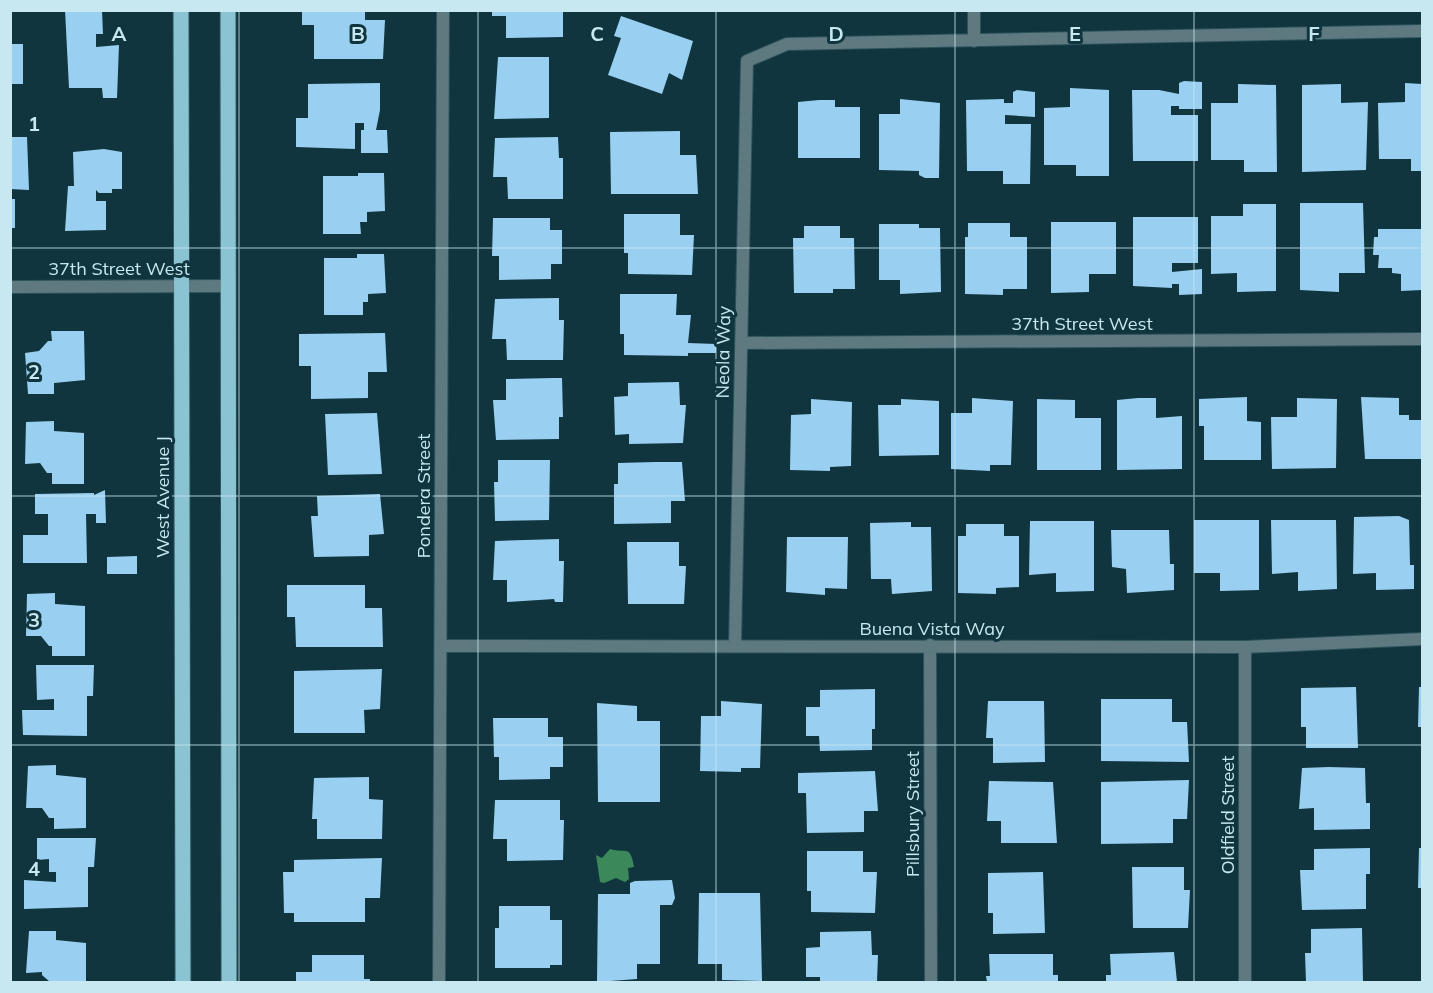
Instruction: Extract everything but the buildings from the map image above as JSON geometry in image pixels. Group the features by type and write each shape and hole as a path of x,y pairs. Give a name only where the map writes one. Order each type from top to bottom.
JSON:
{"main road":[{"name":"West Avenue J","path":"181,10 183,982"},
{"path":"228,10 229,982"}],"street":[{"name":"Pondera Street","path":"439,982 443,10"},
{"path":"974,10 974,40 1422,31"},
{"name":"Neola Way","path":"735,645 747,61 787,44 974,40"},
{"name":"37th Street West","path":"10,287 228,286"},
{"name":"37th Street West","path":"741,343 1422,339"},
{"name":"Buena Vista Way","path":"441,646 930,645 1245,648 1422,639"},
{"name":"Pillsbury Street","path":"930,645 931,982"},
{"name":"Oldfield Street","path":"1245,648 1245,982"}],"shaded area":[{"path":"610,849 627,851 631,855 634,867 628,868 629,879 625,882 616,878 604,883 600,882 596,855 602,858"}]}
